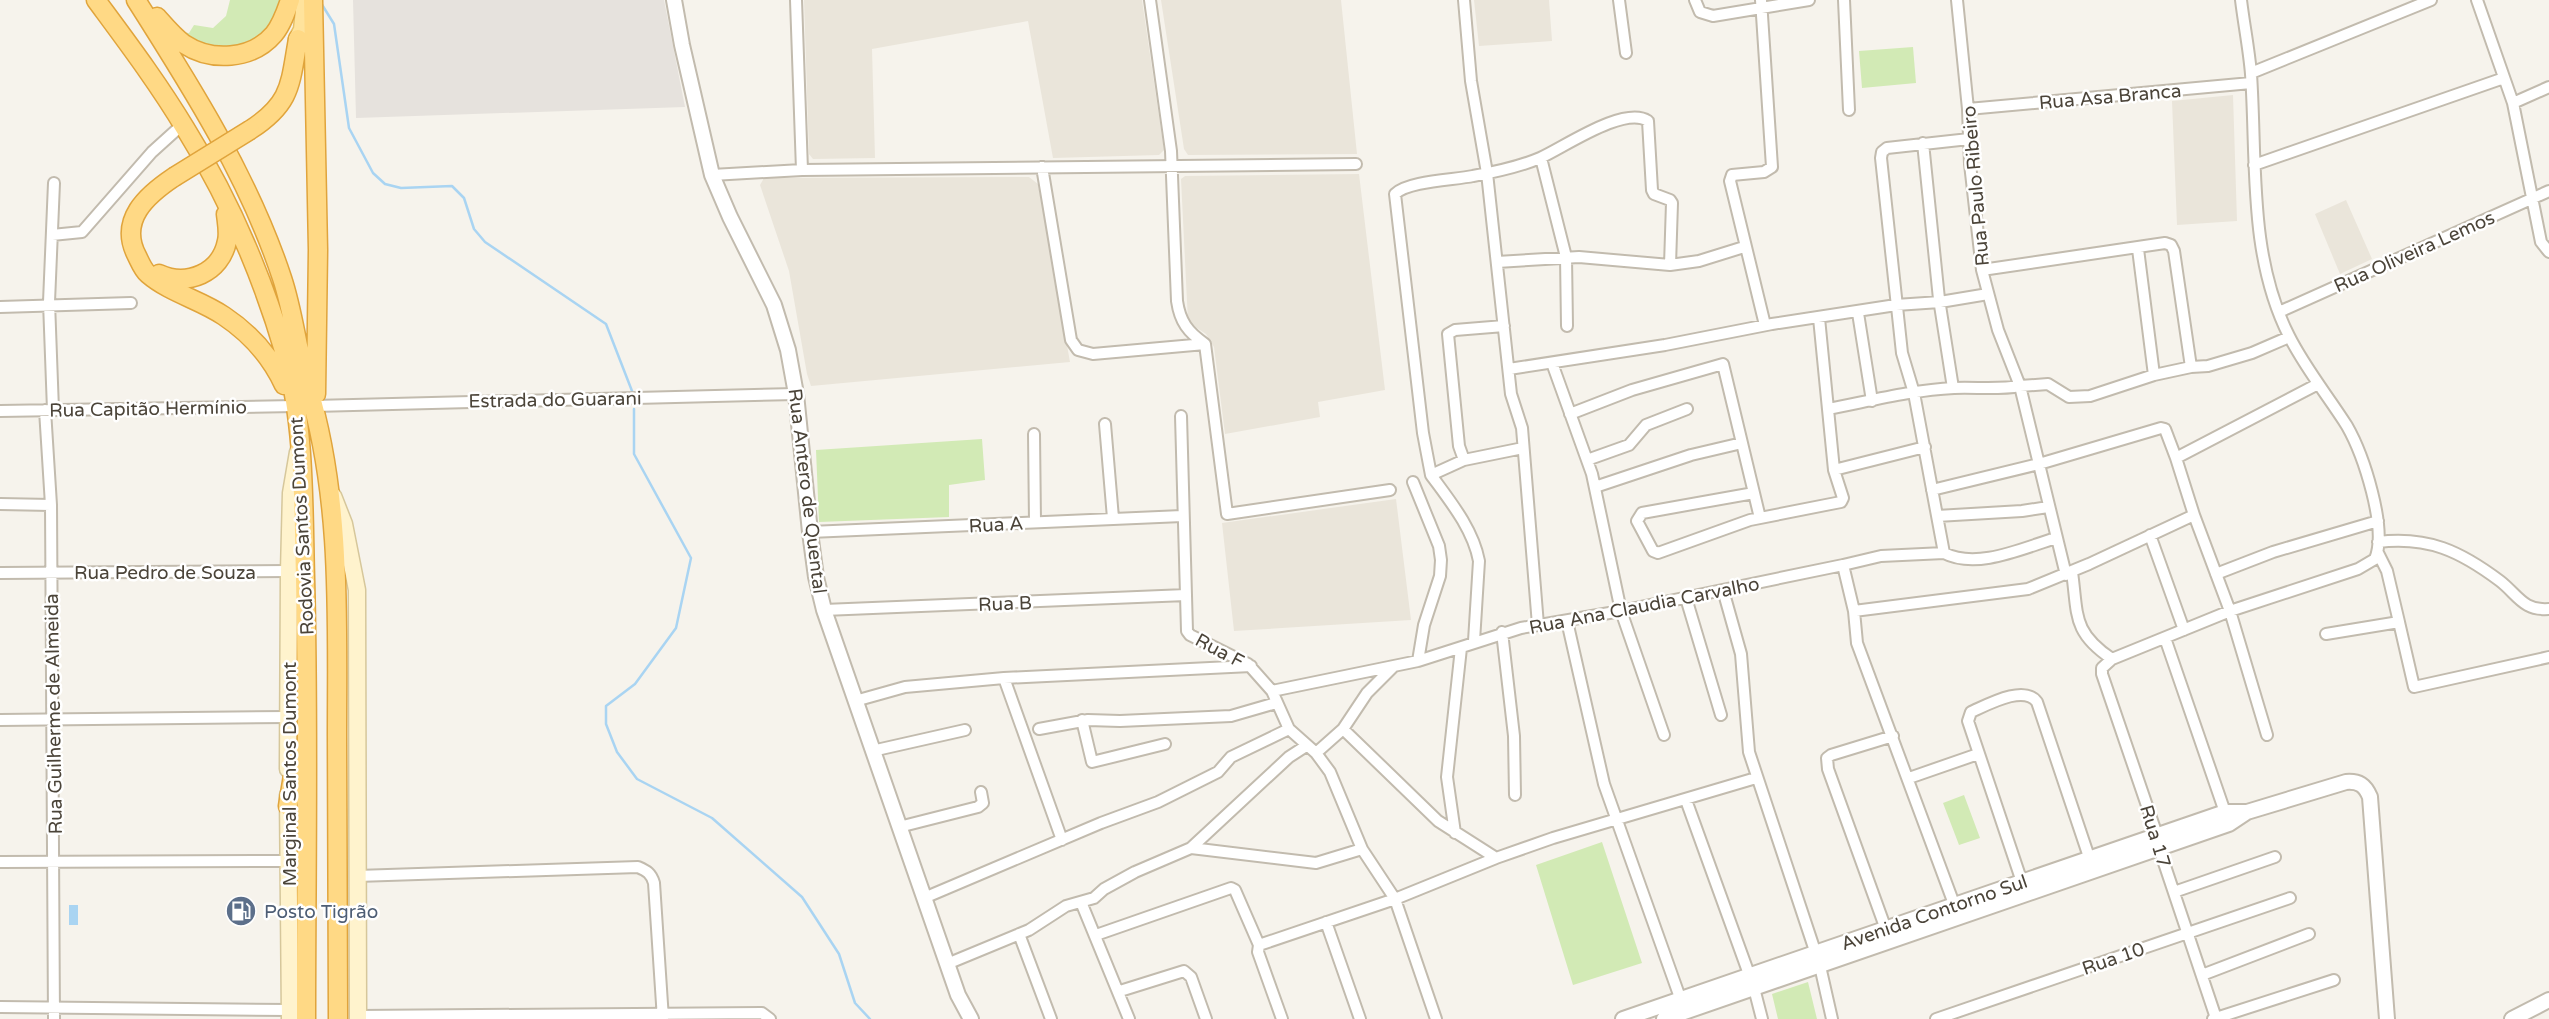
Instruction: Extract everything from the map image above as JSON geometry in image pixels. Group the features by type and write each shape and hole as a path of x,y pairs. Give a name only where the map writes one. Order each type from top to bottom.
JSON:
{"highway":[{"name":"Rodovia Santos Dumont","path":"96,0 183,124 224,199 266,297 285,355 294,400 300,447 307,643 295,1016"},
{"name":"Rodovia Santos Dumont","path":"137,0 217,131 269,243 293,312 308,387 314,403 327,483 337,590 338,1019"},
{"path":"137,0 182,43 198,51 223,56 244,54 263,44 280,26 290,0"},
{"path":"313,0 318,250 317,385 314,403"},
{"path":"294,400 275,366 249,335 222,314 146,273 131,239 134,217 152,192 275,112 287,94 298,39"},
{"path":"141,263 165,276 178,279 200,276 211,268 222,257 228,242 224,199"},
{"path":"288,806 297,752 299,670 307,643"}],"main road":[{"path":"298,39 300,0"},
{"path":"298,39 303,30 306,0"},
{"name":"Marginal Santos Dumont","path":"295,1016 288,806 289,571 293,472 300,447"},
{"path":"327,483 344,524 357,590 358,1018"}],"street":[{"name":"Rua Antero de Quental","path":"674,0 712,175 774,305 788,350 796,394 816,577 824,610 958,995 971,1019"},
{"path":"796,0 802,170"},
{"path":"1150,0 1171,151 1178,310 1184,326 1205,344 1227,514 1390,490"},
{"path":"1464,0 1471,81 1487,173 1511,394 1522,428 1538,625"},
{"path":"1619,0 1626,53"},
{"path":"1696,2 1704,15 1761,3 1809,0"},
{"path":"1844,0 1849,110"},
{"name":"Rua Paulo Ribeiro","path":"1958,0 1972,185 1982,270 1998,330 2020,386 2048,507 2069,573 2081,630 2093,646 2112,659"},
{"path":"2112,659 2230,611 2358,569 2375,559 2378,548 2378,522 2367,476 2348,428 2289,337 2262,262 2251,78 2241,0"},
{"name":"Rua Asa Branca","path":"1968,109 2251,78 2431,0"},
{"path":"2477,0 2513,103 2541,242 2549,253"},
{"path":"1761,3 1772,166 1767,171 1739,174 1731,178 1744,247 1765,325"},
{"path":"2255,165 2504,78"},
{"path":"2513,103 2549,87"},
{"path":"1474,641 1479,561 1464,523 1431,475 1423,433 1395,194 1406,187 1487,173 1541,158 1603,125 1642,117 1646,119 1652,190 1654,194 1670,200 1672,205 1670,265"},
{"path":"52,235 82,232 152,152 183,124"},
{"path":"1944,553 1914,393 1902,353 1882,152 1886,148 1923,142 1969,139"},
{"path":"1923,142 1940,302 1953,388"},
{"path":"1541,158 1566,257 1567,326"},
{"path":"712,175 802,170 1356,164"},
{"path":"1042,167 1071,340 1078,350 1093,354 1205,344"},
{"name":"Rua Guilherme de Almeida","path":"54,183 49,410 51,719 55,862 54,1013"},
{"name":"Rua Oliveira Lemos","path":"2279,312 2549,191"},
{"path":"1982,270 2165,243 2173,247 2191,367"},
{"path":"1497,262 1566,257 1670,265 1699,261 1744,247"},
{"path":"2138,249 2154,375"},
{"path":"1509,369 1665,345 1765,325 1988,294"},
{"path":"0,307 131,303"},
{"path":"1858,313 1872,401"},
{"path":"1754,493 1642,513 1637,521 1653,551 1658,554 1760,518 1841,502 1843,498 1834,470 1819,318"},
{"path":"1464,460 1459,446 1448,334 1455,330 1504,326"},
{"path":"1829,409 1953,388 2005,388 2048,384 2069,397 2077,397 2121,387 2154,375 2208,366 2252,353 2289,337"},
{"path":"1552,363 1595,487 1621,611 1664,734"},
{"path":"1570,414 1632,390 1723,364 1760,518"},
{"path":"2176,458 2318,384"},
{"name":"Estrada do Guarani","path":"314,403 796,394"},
{"name":"Rua Capitão Hermínio","path":"0,411 294,400"},
{"path":"1587,460 1629,444 1646,425 1686,409"},
{"name":"Rua F","path":"1181,416 1186,626 1190,635 1237,656 1251,666 1272,691 1289,729 1330,772 1362,849 1395,899 1436,1019"},
{"path":"1105,424 1113,518"},
{"path":"1932,490 2165,429 2230,611 2267,735"},
{"path":"1034,435 1035,522"},
{"path":"1595,487 1691,455 1742,443"},
{"path":"1834,470 1925,447"},
{"path":"1431,475 1464,460 1523,448"},
{"path":"1413,482 1439,546 1441,560 1440,576 1424,625 1418,661"},
{"path":"0,504 51,505"},
{"path":"1937,516 2048,507"},
{"path":"1854,611 2008,593 2038,586 2194,515"},
{"name":"Rua A","path":"810,532 1182,516"},
{"path":"2216,574 2293,546 2378,522"},
{"path":"2150,535 2184,630"},
{"name":"Rua Ana Claudia Carvalho","path":"1272,691 1418,661 1502,632 1686,598 1881,556 1944,553 1957,558 1986,558 2056,538"},
{"path":"2378,548 2403,539 2446,547 2500,581 2529,608 2549,609"},
{"path":"2378,548 2387,571 2414,687 2549,657"},
{"path":"1843,565 1854,611 1857,643 1894,736 1957,912"},
{"name":"Rua Pedro de Souza","path":"0,573 289,571"},
{"path":"1723,590 1741,654 1746,737 1756,778 1818,960 1832,1019"},
{"name":"Rua B","path":"824,610 1186,595"},
{"path":"1686,598 1721,715"},
{"path":"1567,621 1604,784 1677,1013"},
{"path":"2326,634 2399,622"},
{"path":"1502,632 1514,736 1515,795"},
{"path":"2165,638 2227,818"},
{"path":"1455,833 1447,777 1461,648"},
{"name":"Rua 17","path":"2112,659 2103,665 2102,674 2214,1018"},
{"path":"855,701 905,687 1004,678 1251,666"},
{"path":"947,964 1019,934 1066,906 1094,898 1104,889 1135,872 1191,848 1289,757 1311,750 1343,729 1367,693 1394,666"},
{"path":"1004,678 1062,840"},
{"path":"2024,888 1968,721 1971,712 2024,694 2034,697 2037,702 2092,865"},
{"path":"1039,729 1082,720 1231,716 1276,703"},
{"path":"0,720 288,717"},
{"path":"1082,720 1092,762 1165,744"},
{"path":"924,898 1158,802 1218,772 1231,757 1289,729"},
{"path":"1343,729 1438,821 1496,858"},
{"path":"872,751 965,730"},
{"path":"1888,935 1828,769 1827,758 1894,736"},
{"path":"1909,778 1978,754"},
{"path":"1260,951 1326,922 1395,899 1553,838 1616,822 1756,778"},
{"name":"Avenida Contorno Sul","path":"1623,1019 1677,1013 1751,982 2227,818 2346,782 2356,782 2367,790 2370,797 2387,1019"},
{"path":"899,827 978,807 982,803 981,792"},
{"path":"1686,800 1762,1019"},
{"path":"1191,848 1316,863 1362,849"},
{"path":"2174,892 2275,857"},
{"path":"0,862 289,861"},
{"path":"357,876 638,867 649,872 654,883 663,1017"},
{"path":"1096,935 1231,888 1235,890 1260,951 1282,1019"},
{"name":"Rua 10","path":"1936,1019 2290,898"},
{"path":"1082,902 1129,1019"},
{"path":"1326,922 1360,1019"},
{"path":"1019,934 1048,1019"},
{"path":"2202,975 2309,934"},
{"path":"1120,991 1182,971 1187,972 1206,1019"},
{"path":"2214,1018 2334,980"},
{"path":"2512,1019 2549,1000"},
{"path":"0,1007 54,1013 295,1016"},
{"path":"358,1018 663,1017 762,1013 770,1019"}],"shaded area":[{"path":"353,0 664,0 685,107 356,118"},
{"path":"804,0 1142,0 1164,150 1159,155 1053,158 1028,21 872,49 875,158 813,159 809,154"},
{"path":"1161,0 1341,0 1357,154 1188,155 1184,149"},
{"path":"1474,0 1549,0 1552,41 1479,46"},
{"path":"2233,95 2237,221 2177,225 2172,101"},
{"path":"1359,174 1385,390 1318,402 1320,417 1225,434 1214,347 1206,334 1188,322 1181,179 1185,176"},
{"path":"1029,177 1038,184 1070,362 811,386 789,271 760,185 764,178"},
{"path":"2346,200 2372,259 2340,274 2315,214"},
{"path":"1396,499 1411,620 1234,631 1222,523"}],"green space":[{"path":"230,0 287,0 279,22 247,49 197,46 182,32 189,33 194,25 213,28 226,16"},
{"path":"1913,47 1916,83 1862,88 1859,51"},
{"path":"982,439 985,480 949,485 949,517 819,522 816,450"},
{"path":"1964,795 1980,838 1959,845 1943,803"},
{"path":"1602,842 1642,963 1573,985 1536,865"},
{"path":"1808,982 1817,1019 1778,1019 1772,994"}],"water":[{"path":"69,905 78,905 78,925 69,925"}],"waterway":[{"path":"321,3 334,24 349,128 373,173 385,184 401,188 452,186 464,198 474,229 485,242 606,324 632,391"},
{"path":"634,409 634,454 691,558 676,628 635,684 606,706 606,724 617,752 637,779 712,818 802,897 839,954 855,1003 870,1019"}],"place":[{"name":"Posto Tigrão","path":"241,911"}]}
